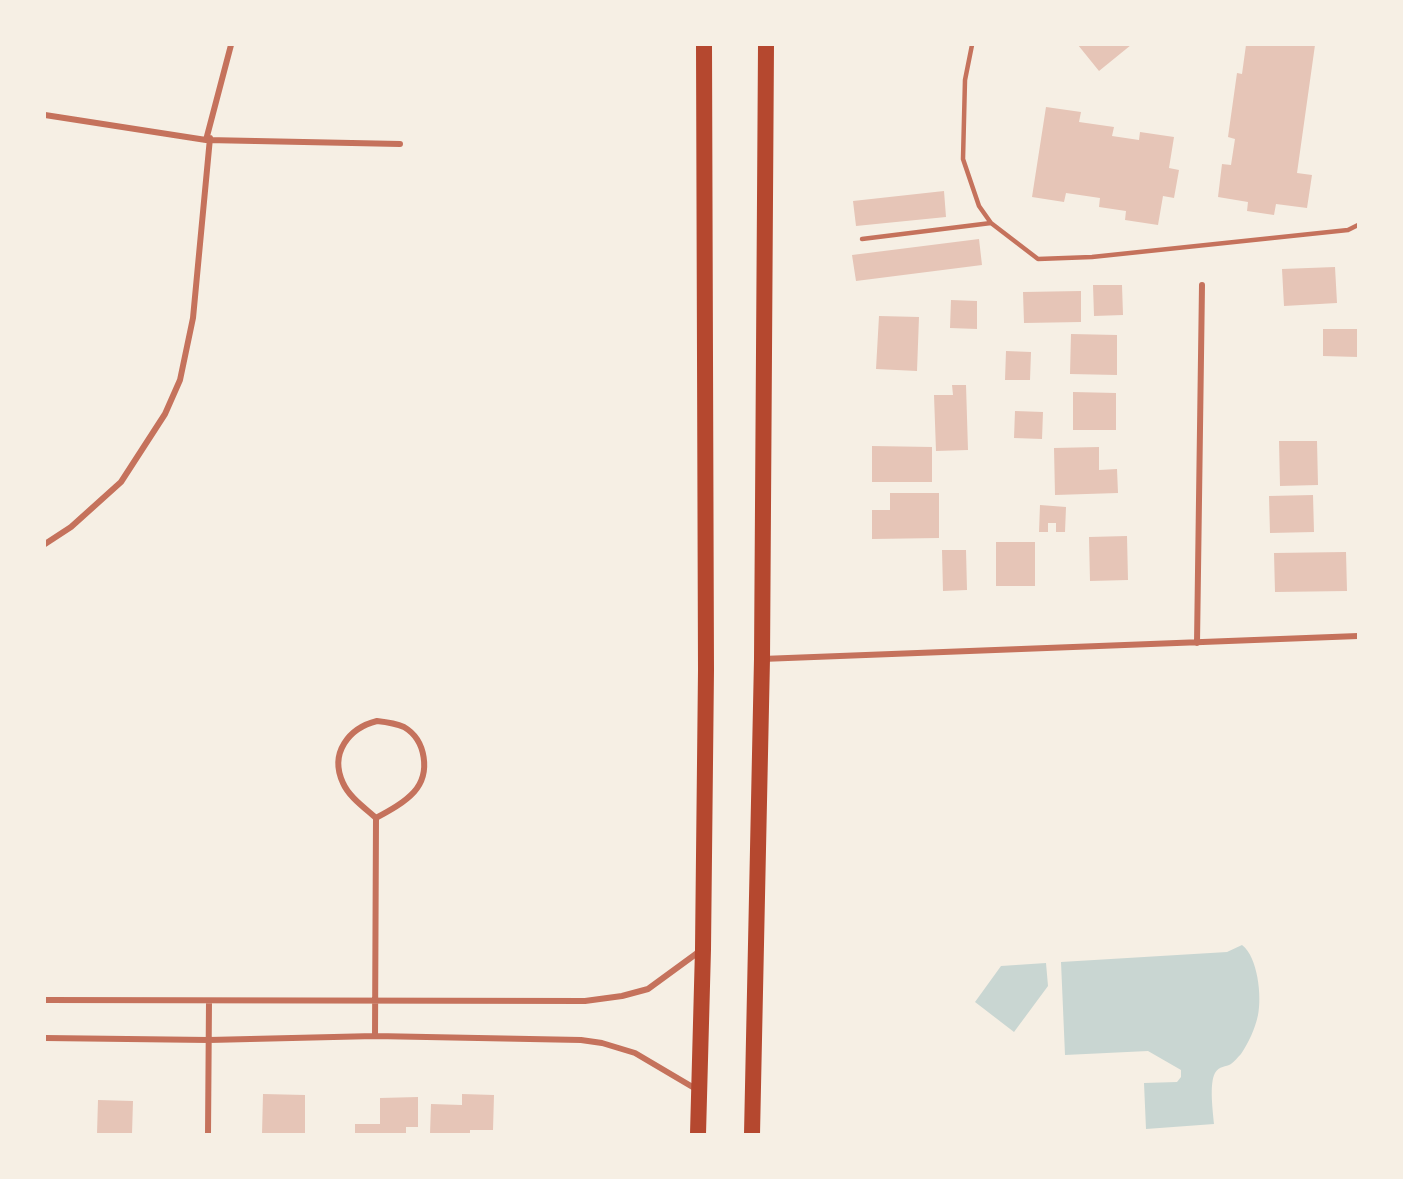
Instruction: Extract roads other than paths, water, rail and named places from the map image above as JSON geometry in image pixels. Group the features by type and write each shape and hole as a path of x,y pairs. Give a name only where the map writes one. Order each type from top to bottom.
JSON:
{"highway":[{"path":"698,1134 703,949 706,670 704,45"},
{"path":"752,1134 762,659 766,45"}],"street":[{"path":"45,544 70,527 121,482 165,414 180,380 193,318 208,139 231,45"},
{"path":"45,115 208,139 400,144"},
{"path":"1197,643 1202,285"},
{"path":"762,659 1358,636"},
{"path":"375,1036 376,818 351,795 343,784 339,770 339,757 344,743 352,733 364,725 391,722 404,728 415,737 422,750 425,764 422,778 415,791 391,810 376,818"},
{"path":"45,1000 585,1001 622,996 648,988 703,949"},
{"path":"208,1134 209,1001"},
{"path":"45,1038 208,1040 375,1036 581,1041 602,1043 635,1053 698,1090"}],"lane":[{"path":"972,45 965,80 963,159 978,206 991,223 1038,259 1092,257 1347,230 1358,225"},
{"path":"862,239 991,223"}]}
